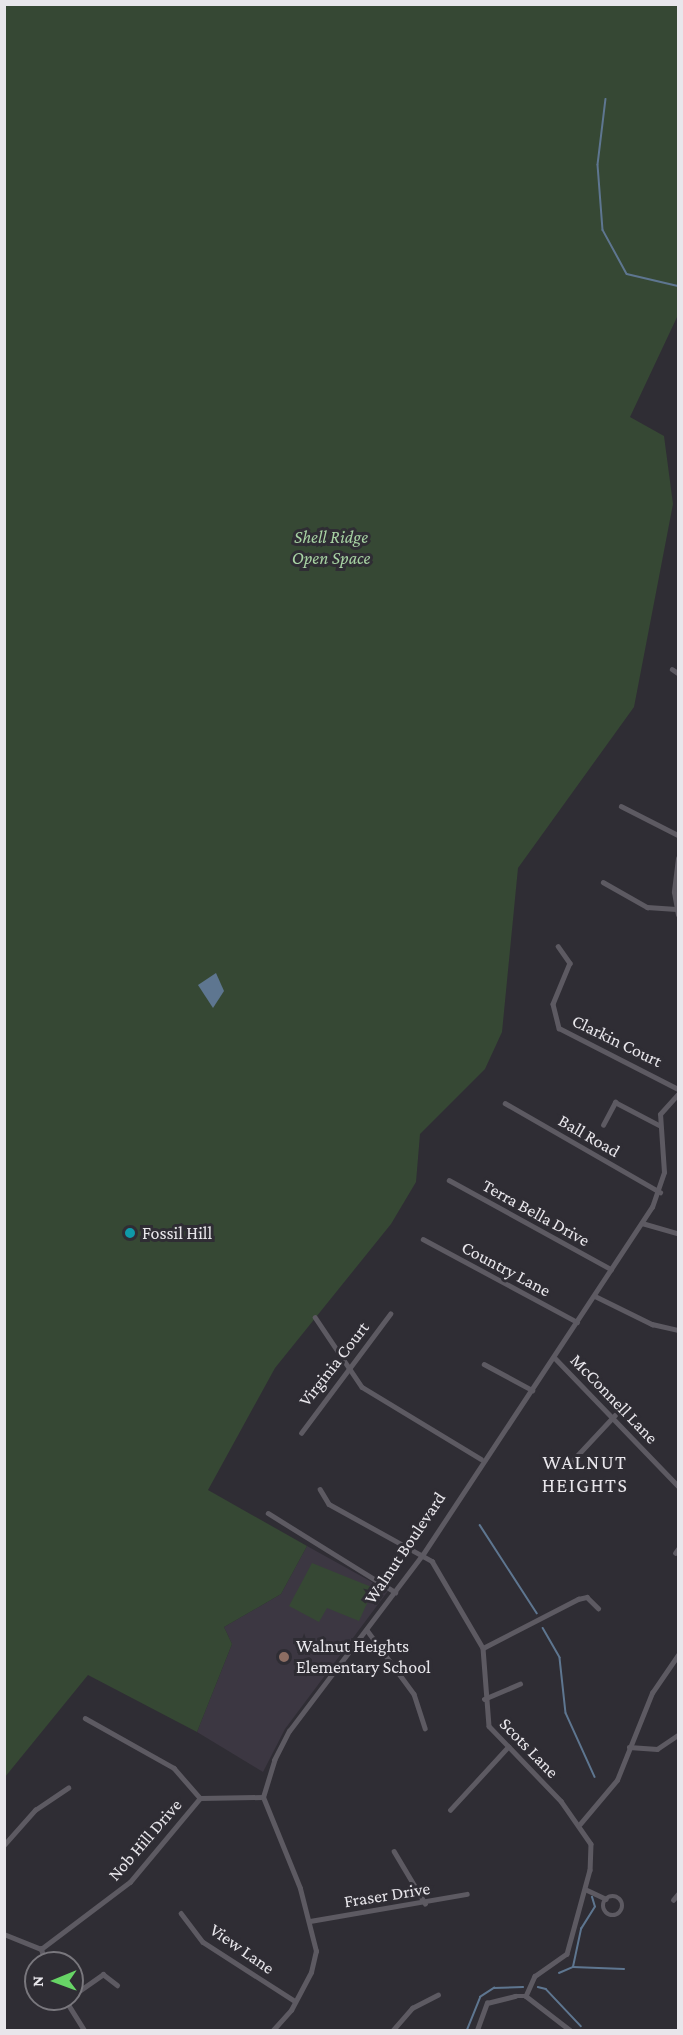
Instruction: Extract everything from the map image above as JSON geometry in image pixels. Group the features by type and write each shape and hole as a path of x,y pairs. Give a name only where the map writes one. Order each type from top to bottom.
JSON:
{"street":[{"path":"672,669 678,673"},
{"path":"621,806 678,835"},
{"path":"603,882 646,908 677,912 678,858"},
{"name":"Clarkin Court","path":"558,946 570,963 553,1004 559,1028 678,1089"},
{"path":"660,1192 658,1125 663,1109 678,1094"},
{"path":"603,1125 615,1102 658,1125"},
{"name":"Ball Road","path":"505,1103 660,1192"},
{"name":"Terra Bella Drive","path":"449,1180 611,1269"},
{"name":"Walnut Boulevard","path":"263,1797 285,1736 423,1554 481,1459 555,1358 660,1192"},
{"path":"642,1223 678,1233"},
{"name":"Country Lane","path":"423,1239 577,1322"},
{"path":"595,1296 652,1324 678,1330"},
{"name":"Virginia Court","path":"301,1433 348,1367 390,1314"},
{"path":"315,1317 362,1387 394,1410 481,1459"},
{"name":"McConnell Lane","path":"555,1358 615,1415 678,1486"},
{"path":"484,1364 532,1390"},
{"path":"572,1461 615,1415"},
{"name":"Scots Lane","path":"320,1489 329,1503 423,1554 464,1610 483,1648 484,1699 489,1726 580,1824 593,1852 567,1954 535,1976 526,1996"},
{"path":"267,1513 395,1592"},
{"path":"483,1648 578,1599 587,1597 598,1608"},
{"path":"367,1630 414,1694 425,1728"},
{"path":"580,1824 617,1780 629,1747 664,1670 678,1655"},
{"path":"484,1699 520,1684"},
{"path":"85,1718 174,1768 200,1798"},
{"path":"629,1747 657,1749 678,1735"},
{"path":"450,1810 508,1747"},
{"path":"4,1845 35,1810 68,1788"},
{"path":"263,1797 310,1921 316,1951 296,2001 273,2031"},
{"name":"Nob Hill Drive","path":"41,1949 130,1882 200,1798 263,1797"},
{"path":"394,1851 425,1903"},
{"path":"585,1889 606,1899 620,1898 620,1913 605,1911 606,1899"},
{"name":"Fraser Drive","path":"310,1921 467,1894"},
{"path":"673,1900 678,1894"},
{"name":"View Lane","path":"181,1913 203,1942 296,2001"},
{"path":"4,1934 41,1949"},
{"path":"84,1987 103,1974 117,1985"},
{"path":"393,2031 411,2008 438,1995"},
{"path":"477,2031 487,2003 526,1996 570,2031"},
{"path":"73,2011 84,2031"}],"shaded area":[{"name":"Walnut Heights Elementary School","path":"307,1546 388,1591 285,1729 263,1772 197,1732 232,1644 224,1627 281,1594"}],"green space":[{"name":"Shell Ridge Open Space","path":"5,5 678,5 678,315 630,417 664,436 673,504 634,707 518,868 502,1032 485,1069 420,1134 416,1182 391,1224 275,1368 208,1490 307,1546 281,1594 224,1627 232,1644 197,1732 88,1675 5,1777"},
{"path":"312,1563 374,1588 359,1621 327,1608 319,1622 289,1606"}],"water":[{"path":"216,973 224,991 213,1008 198,985"}],"waterway":[{"path":"606,99 598,165 603,230 627,274 678,286"},
{"path":"480,1525 537,1613"},
{"path":"543,1628 560,1658 566,1713 595,1777"},
{"path":"559,1973 573,1967 581,1929 595,1907 592,1897"},
{"path":"573,1967 624,1969"},
{"path":"467,2030 480,1997 494,1988 523,1987"},
{"path":"538,1987 546,1989 581,2026"}],"place":[{"name":"Fossil Hill","path":"130,1233"},
{"name":"Walnut Heights Elementary School","path":"284,1657"}],"district":[{"name":"WALNUT HEIGHTS","path":"585,1474"}]}
